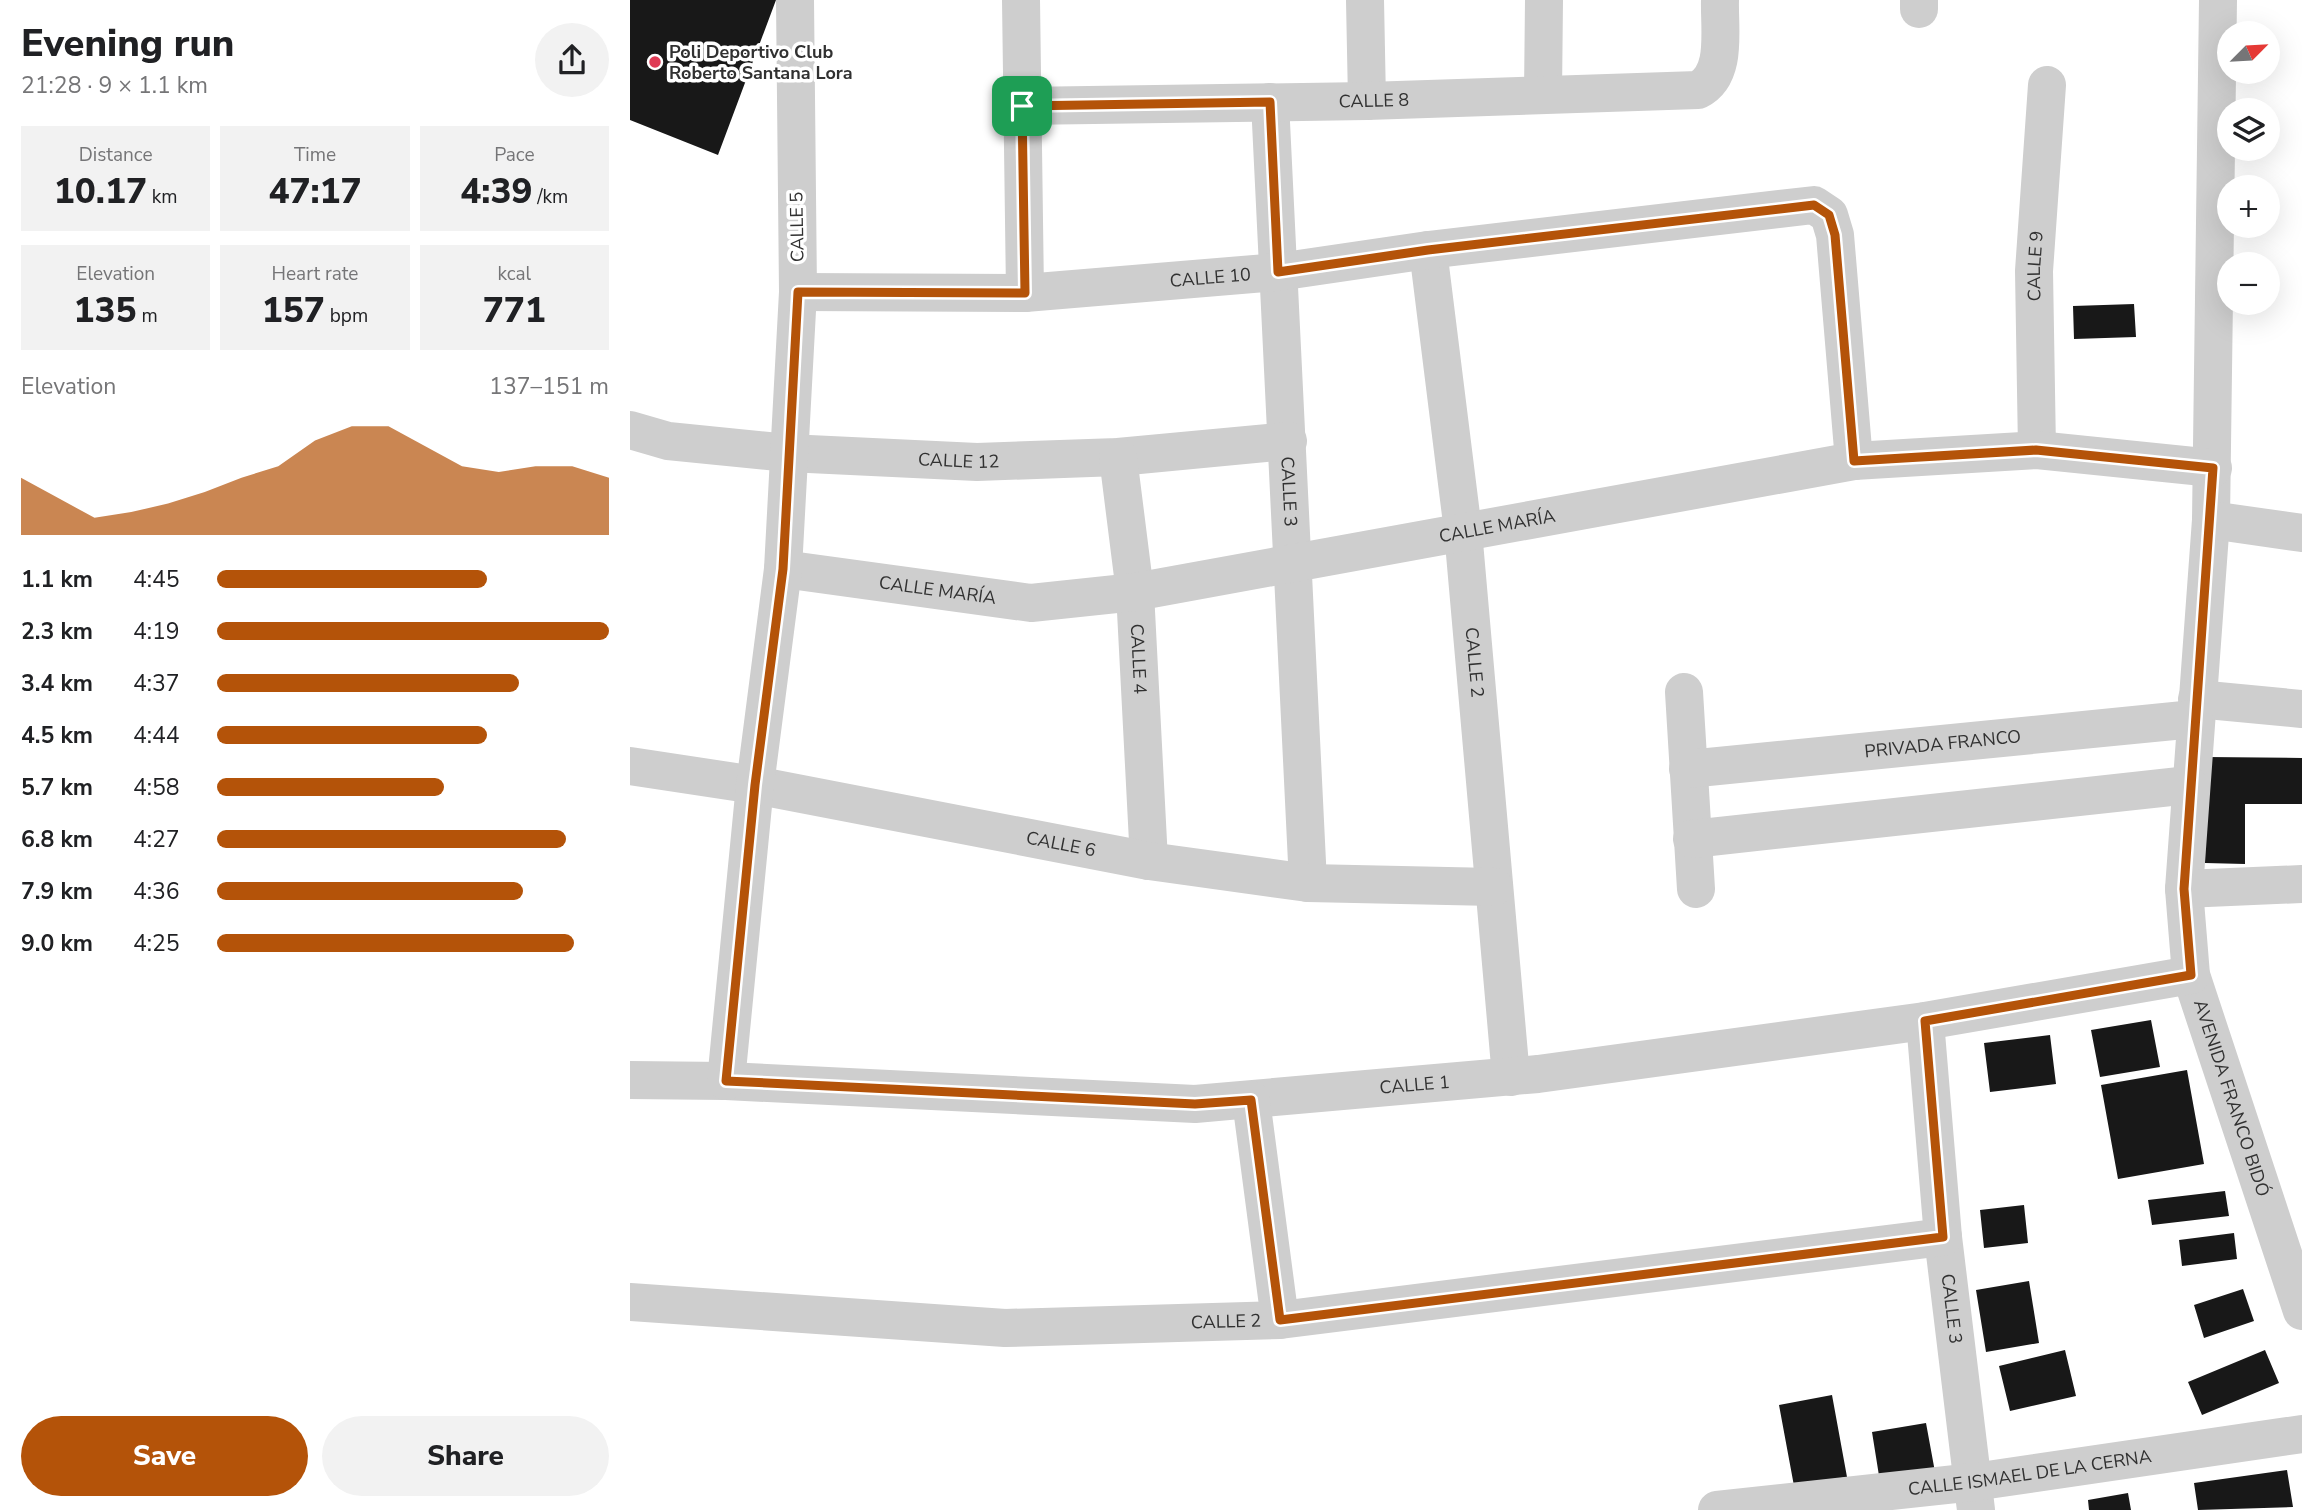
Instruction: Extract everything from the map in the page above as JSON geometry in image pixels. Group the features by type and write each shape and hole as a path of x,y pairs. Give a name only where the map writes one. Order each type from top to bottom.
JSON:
{"street":[{"name":"CALLE 5","path":"726,1081 755,785 783,569 798,292 795,0"},
{"path":"1021,0 1025,293"},
{"path":"1364,0 1367,101"},
{"path":"1543,94 1544,0"},
{"name":"CALLE 8","path":"1022,106 1367,101 1699,90 1711,83 1717,72 1720,0"},
{"name":"AVENIDA FRANCO BIDÓ","path":"2217,0 2213,468 2189,785 2184,889 2191,975 2302,1311"},
{"name":"CALLE 9","path":"2036,450 2034,271 2047,85"},
{"name":"CALLE 3","path":"1270,102 1308,883"},
{"name":"CALLE 10","path":"798,292 1025,293 1278,272 1428,250 1814,205 1829,215 1835,235 1854,461"},
{"name":"CALLE 2","path":"1428,250 1463,531 1511,1077"},
{"name":"CALLE 12","path":"630,430 668,441 788,453 977,462 1118,457 1288,442"},
{"name":"CALLE MARÍA","path":"783,569 1031,603 1135,592 1854,461 2036,450 2213,468"},
{"name":"CALLE 4","path":"1118,457 1135,592 1149,861"},
{"path":"2211,520 2302,533"},
{"path":"1684,692 1696,889"},
{"name":"PRIVADA FRANCO","path":"1688,769 2196,709 2302,709"},
{"name":"CALLE 6","path":"630,766 755,785 1149,861 1308,883 1494,887"},
{"path":"1692,839 2189,785"},
{"path":"2184,889 2302,884"},
{"name":"CALLE 1","path":"630,1080 726,1081 1195,1104 1511,1077 1925,1021 2191,975"},
{"name":"CALLE 3","path":"1925,1021 1943,1237 1975,1496"},
{"path":"1251,1100 1280,1320"},
{"name":"CALLE 2","path":"630,1302 1005,1328 1280,1320 1943,1237"},
{"name":"CALLE ISMAEL DE LA CERNA","path":"1717,1510 1975,1496 2302,1434"}],"building":[{"path":"630,0 776,0 718,155 630,120"},
{"path":"2134,304 2136,337 2074,339 2073,306"},
{"path":"2206,757 2302,758 2302,804 2245,804 2245,864 2205,863"},
{"path":"2151,1020 2160,1067 2100,1077 2091,1030"},
{"path":"2050,1035 2056,1084 1990,1092 1984,1043"},
{"path":"2187,1070 2204,1164 2118,1179 2101,1085"},
{"path":"2225,1191 2229,1216 2152,1225 2148,1200"},
{"path":"2024,1205 2028,1243 1984,1248 1980,1210"},
{"path":"2234,1233 2237,1259 2182,1266 2179,1240"},
{"path":"2029,1281 2039,1343 1986,1352 1976,1290"},
{"path":"2243,1289 2254,1321 2204,1338 2194,1305"},
{"path":"2065,1350 2076,1396 2010,1411 1999,1366"},
{"path":"2265,1350 2279,1383 2202,1415 2188,1382"},
{"path":"1832,1395 1847,1477 1794,1486 1779,1405"},
{"path":"1926,1423 1935,1472 1880,1482 1872,1432"},
{"path":"2287,1470 2293,1507 2198,1510 2194,1483"},
{"path":"2128,1493 2131,1510 2089,1510 2088,1500"}],"place":[{"name":"Poli Deportivo Club Roberto Santana Lora","path":"655,62"}],"route":[{"path":"1270,102 1278,272 1428,250 1814,205 1829,215 1835,235 1854,461 2036,450 2213,468 2189,785 2184,889 2191,975 1925,1021 1943,1237 1280,1320 1251,1100 1195,1104 726,1081 755,785 783,569 798,292 1025,293 1022,106 1270,102"}]}
